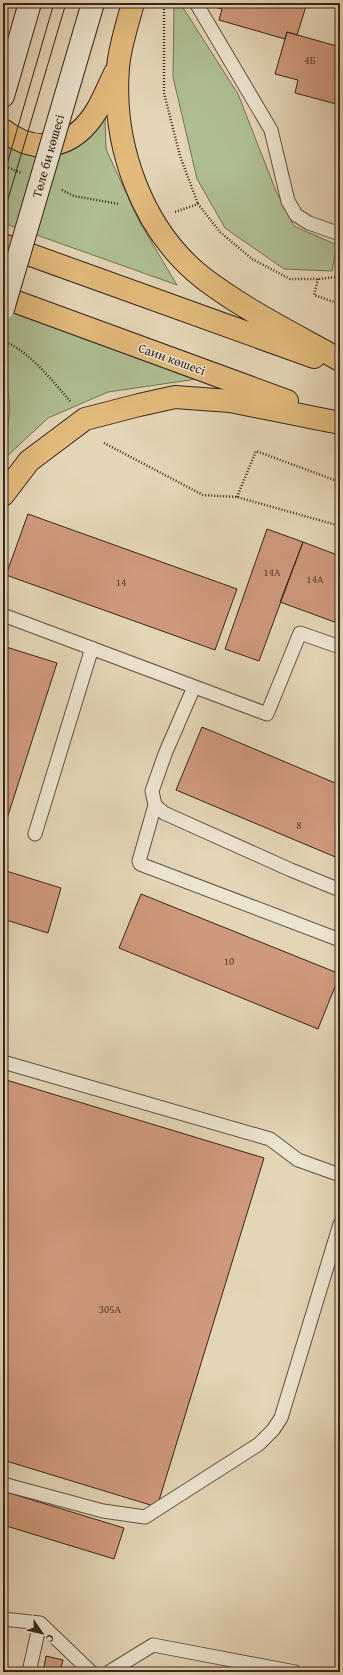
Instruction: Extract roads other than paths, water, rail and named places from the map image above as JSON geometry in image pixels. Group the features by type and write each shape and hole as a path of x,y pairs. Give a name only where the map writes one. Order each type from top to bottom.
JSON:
{"main road":[{"path":"3,96 30,3"},
{"name":"Төле би көшесі","path":"3,309 93,3"},
{"path":"3,130 13,138 36,146 59,144 81,130 97,110 118,66 133,3"},
{"path":"118,66 118,111 124,152 135,183 147,209 170,246 202,277 233,299 340,360"},
{"path":"3,245 340,367"},
{"name":"Саин көшесі","path":"3,297 340,422"},
{"path":"3,495 29,461 85,419 175,397 230,400 340,422"}],"lane":[{"path":"196,3 271,130 288,201 296,215 309,223 340,234"},
{"path":"3,615 267,714 300,633 340,647"},
{"path":"35,834 92,648"},
{"path":"194,687 165,754 152,791 155,806 139,861 140,864 340,940"},
{"path":"155,806 164,813 291,870 340,890"},
{"path":"3,1062 270,1139 298,1160 340,1175"},
{"path":"3,1484 103,1511 145,1517 259,1444 273,1430 281,1418 340,1224"},
{"path":"3,1619 40,1623 91,1672"},
{"path":"29,1672 40,1623"},
{"path":"109,1672 153,1645 295,1672"}],"tram line":[{"path":"3,178 54,3"},
{"path":"3,216 66,3"}]}
